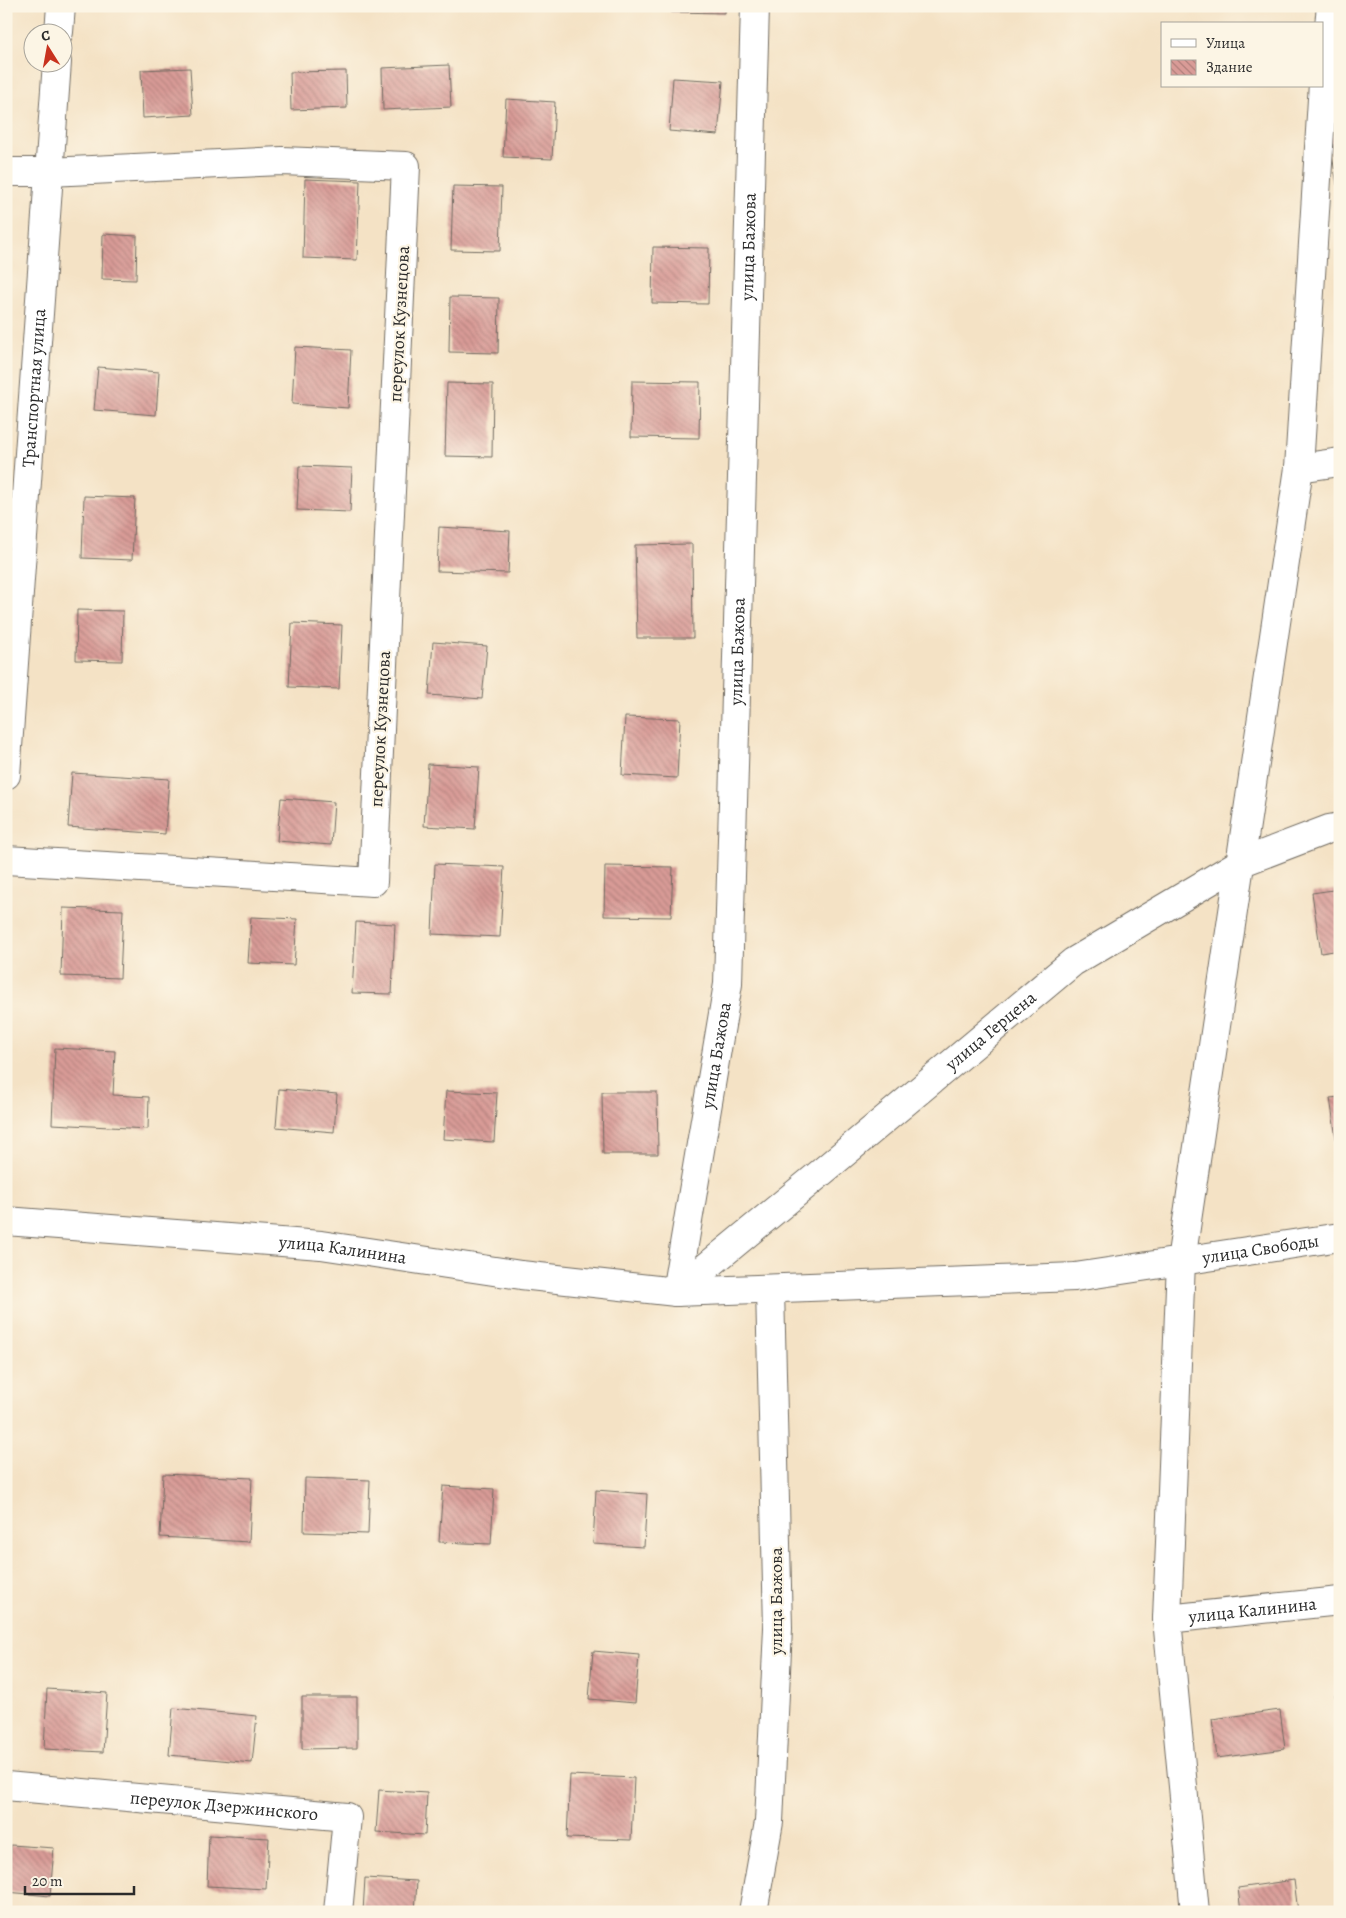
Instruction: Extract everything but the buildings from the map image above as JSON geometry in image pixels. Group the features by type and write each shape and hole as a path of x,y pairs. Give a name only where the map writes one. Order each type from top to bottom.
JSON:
{"street":[{"path":"60,22 61,6"},
{"name":"улица Бажова","path":"676,1292 728,984 754,6"},
{"path":"1324,66 1331,6"},
{"name":"Транспортная улица","path":"6,775 56,72"},
{"path":"1324,83 1340,81"},
{"path":"1195,1912 1167,1618 1181,1261 1300,468 1322,88"},
{"name":"переулок Кузнецова","path":"6,172 50,172 282,161 406,166 373,882 6,860"},
{"path":"1300,468 1340,462"},
{"name":"улица Герцена","path":"676,1292 1073,962 1240,863 1329,829 1340,827"},
{"name":"улица Калинина","path":"6,1220 322,1245 521,1275 676,1292 770,1288"},
{"name":"улица Свободы","path":"770,1288 1075,1277 1340,1237"},
{"name":"улица Бажова","path":"753,1912 769,1822 778,1628 770,1288"},
{"name":"улица Калинина","path":"1167,1618 1340,1601"},
{"name":"переулок Дзержинского","path":"6,1786 347,1817 338,1912"}]}
